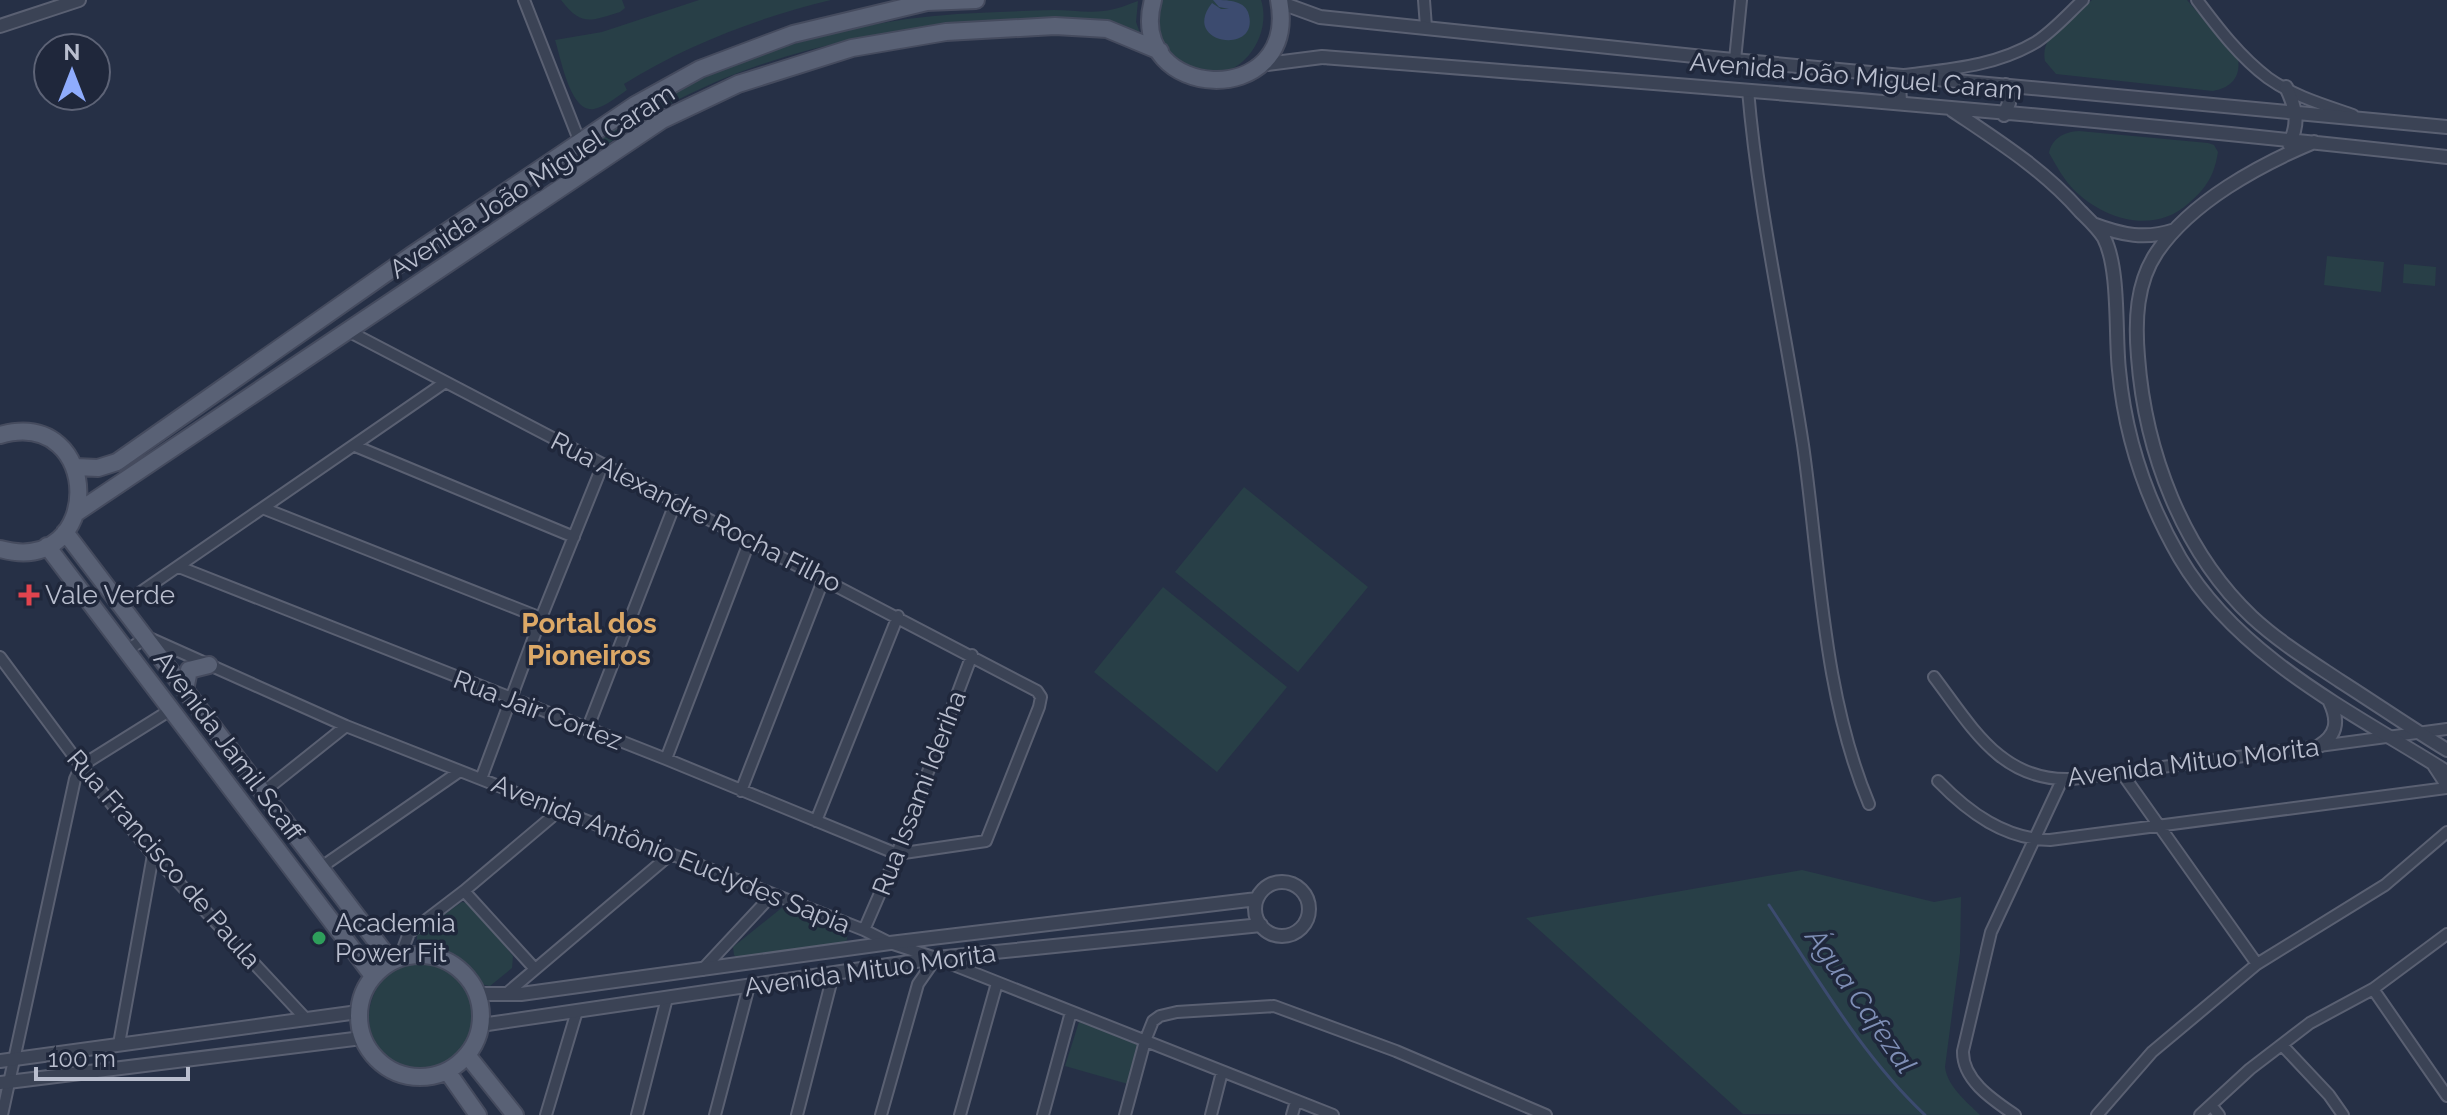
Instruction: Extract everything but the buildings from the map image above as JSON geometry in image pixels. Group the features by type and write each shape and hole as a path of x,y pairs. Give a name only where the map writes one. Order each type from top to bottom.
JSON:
{"main road":[{"name":"Avenida João Miguel Caram","path":"75,467 98,468 117,462 412,255 635,105 700,69 793,34 927,2 976,0"},
{"path":"1153,0 1150,21 1160,51"},
{"path":"1259,65 1273,48 1280,30 1279,1"},
{"name":"Avenida João Miguel Caram","path":"76,513 662,120 738,84 852,48 946,32 1055,26 1107,29 1160,51 1180,70 1206,81 1225,81 1259,65"},
{"path":"0,435 23,432 47,438 60,447 75,467 80,487 76,513 65,532 47,546 25,552 0,549"},
{"name":"Avenida Jamil Scaff","path":"65,532 320,868 396,959"},
{"name":"Avenida Jamil Scaff","path":"47,546 373,976"},
{"path":"185,690 189,670 209,665"},
{"path":"432,955 452,963 468,976 478,994 482,1009 476,1041 467,1055 447,1071 427,1077 407,1076 388,1068 373,1055 362,1038 358,1012 363,993 373,976 396,959 432,955"},
{"path":"467,1055 515,1115"},
{"path":"447,1071 478,1115"}],"street":[{"path":"0,26 79,0"},
{"path":"524,0 590,168"},
{"path":"1424,0 1426,27"},
{"path":"1735,60 1741,0"},
{"path":"1901,102 1900,83 1904,75 1970,67 2005,58 2038,40 2083,0"},
{"path":"2197,0 2238,50 2269,78 2312,101 2362,119"},
{"name":"Avenida João Miguel Caram","path":"1279,1 1320,17 1735,60 2447,127"},
{"name":"Avenida João Miguel Caram","path":"1259,65 1322,57 1901,102 2004,115 2292,139 2447,157"},
{"path":"2004,115 2009,103 2006,85"},
{"path":"2280,156 2292,139 2297,113 2286,87"},
{"path":"1748,90 1759,185 1805,457 1830,657 1845,734 1869,804"},
{"path":"1949,109 2042,172 2103,238 2111,263 2123,405 2133,446 2159,519 2182,561 2221,612 2283,667 2328,699 2447,772"},
{"path":"2314,142 2280,156 2216,195 2175,230 2156,253 2144,276 2138,298 2136,336 2139,378 2150,437 2162,476 2179,514 2203,555 2251,616 2286,645 2447,750"},
{"path":"2093,224 2137,236 2160,235 2175,230"},
{"name":"Rua Alexandre Rocha Filho","path":"348,331 1034,688 1041,697 1039,707 986,841 897,854"},
{"path":"122,605 444,383"},
{"path":"355,446 574,537"},
{"path":"481,779 603,464"},
{"path":"587,730 676,501"},
{"path":"265,509 541,618"},
{"path":"666,759 750,540"},
{"name":"Rua Jair Cortez","path":"179,567 512,701 666,759 897,854"},
{"path":"741,791 824,578"},
{"path":"816,821 898,616"},
{"path":"126,651 147,637"},
{"name":"Avenida Antônio Euclydes Sapia","path":"147,637 346,726 864,930 890,943 936,958 1333,1115"},
{"name":"Rua Issami Ideriha","path":"864,930 897,854 972,655"},
{"name":"Rua Francisco de Paula","path":"0,657 81,766 153,855 305,1018"},
{"name":"Avenida Mituo Morita","path":"1934,677 1979,736 2004,761 2031,775 2062,780 2447,729"},
{"path":"2319,746 2330,740 2337,721 2328,699"},
{"path":"2,1115 7,1060 69,798 81,766 172,709"},
{"path":"262,793 346,726"},
{"path":"1938,781 1975,814 2001,830 2034,839 2063,839 2447,787 2432,762"},
{"path":"320,868 460,771"},
{"path":"2121,772 2257,964"},
{"path":"2015,1115 1974,1081 1963,1065 1963,1051 1976,985 1991,932 2062,780"},
{"path":"396,959 409,933 560,810"},
{"path":"2097,1115 2152,1052 2257,964 2385,885 2447,832"},
{"path":"506,994 671,854"},
{"path":"119,1044 153,855"},
{"path":"1276,883 1291,883 1301,890 1309,907 1301,928 1287,935 1271,933 1261,925 1255,912 1257,899 1265,888 1276,883"},
{"path":"464,891 535,969"},
{"path":"700,971 772,895"},
{"name":"Avenida Mituo Morita","path":"478,994 506,994 700,971 890,943 1257,899"},
{"name":"Avenida Mituo Morita","path":"481,1025 936,958 1261,925"},
{"path":"2200,1115 2250,1069 2322,1015 2373,989 2447,934"},
{"path":"881,1115 918,984 936,958"},
{"path":"797,1115 833,975"},
{"path":"960,1115 997,983"},
{"path":"715,1115 749,986"},
{"path":"2373,989 2447,1096"},
{"path":"637,1115 667,998"},
{"path":"1125,1115 1153,1021 1177,1012 1274,1006 1396,1051 1546,1115"},
{"path":"546,1115 577,1011"},
{"path":"7,1060 358,1012"},
{"path":"1043,1115 1071,1012"},
{"path":"4,1083 362,1038"},
{"path":"2282,1045 2329,1095 2343,1115"},
{"path":"1211,1115 1222,1072"},
{"path":"1292,1115 1296,1101"},
{"path":"2211,1105 2219,1115"}],"shaded area":[{"path":"561,0 622,0 625,8 587,20 575,15"},
{"path":"699,0 831,0 777,15 698,45 624,84 627,90 598,108 586,108 579,102 568,83 555,40 602,32"},
{"path":"1160,0 1261,0 1263,26 1259,39 1244,61 1233,68 1221,73 1199,72 1175,58 1164,46 1157,25"},
{"path":"2092,0 2187,0 2238,59 2236,76 2230,84 2213,91 2056,74 2045,61 2047,42 2060,26"},
{"path":"1138,1 1136,22 1140,33 1068,19 1027,18 921,28 809,50 773,60 702,88 658,111 591,154 587,148 588,144 630,117 673,93 764,54 811,39 907,19 1054,10 1097,12"},
{"path":"2079,131 2208,143 2214,145 2218,152 2209,180 2189,203 2160,219 2130,220 2099,209 2085,200 2066,181 2049,153 2060,137"},
{"path":"2327,256 2384,262 2381,292 2324,285"},
{"path":"2404,264 2436,267 2435,286 2403,283"},
{"path":"1244,487 1368,587 1298,672 1175,572"},
{"path":"1163,587 1287,687 1217,772 1094,672"},
{"path":"1802,870 1934,902 1961,897 1960,953 1945,1067 1954,1087 1980,1115 1743,1114 1526,918"},
{"path":"462,902 471,904 513,956 512,968 490,986 479,984 455,959 421,945 417,940 417,934"},
{"path":"784,906 848,933 846,944 739,959 734,955 733,947"},
{"path":"424,962 445,966 463,978 475,996 479,1017 475,1038 463,1056 445,1068 424,1072 403,1068 385,1056 373,1038 369,1017 373,996 385,978 403,966"},
{"path":"1079,1022 1139,1043 1128,1084 1065,1066"}],"water":[{"path":"1213,0 1234,2 1246,8 1249,26 1244,35 1234,40 1213,36 1206,28 1205,17 1212,3 1221,9 1229,9 1219,7"}],"waterway":[{"name":"Água Cafezal","path":"1769,905 1861,1042 1925,1115"}],"place":[{"name":"Vale Verde","path":"29,595"},
{"name":"Academia Power Fit","path":"319,938"}],"district":[{"name":"Portal dos Pioneiros","path":"589,639"}]}
